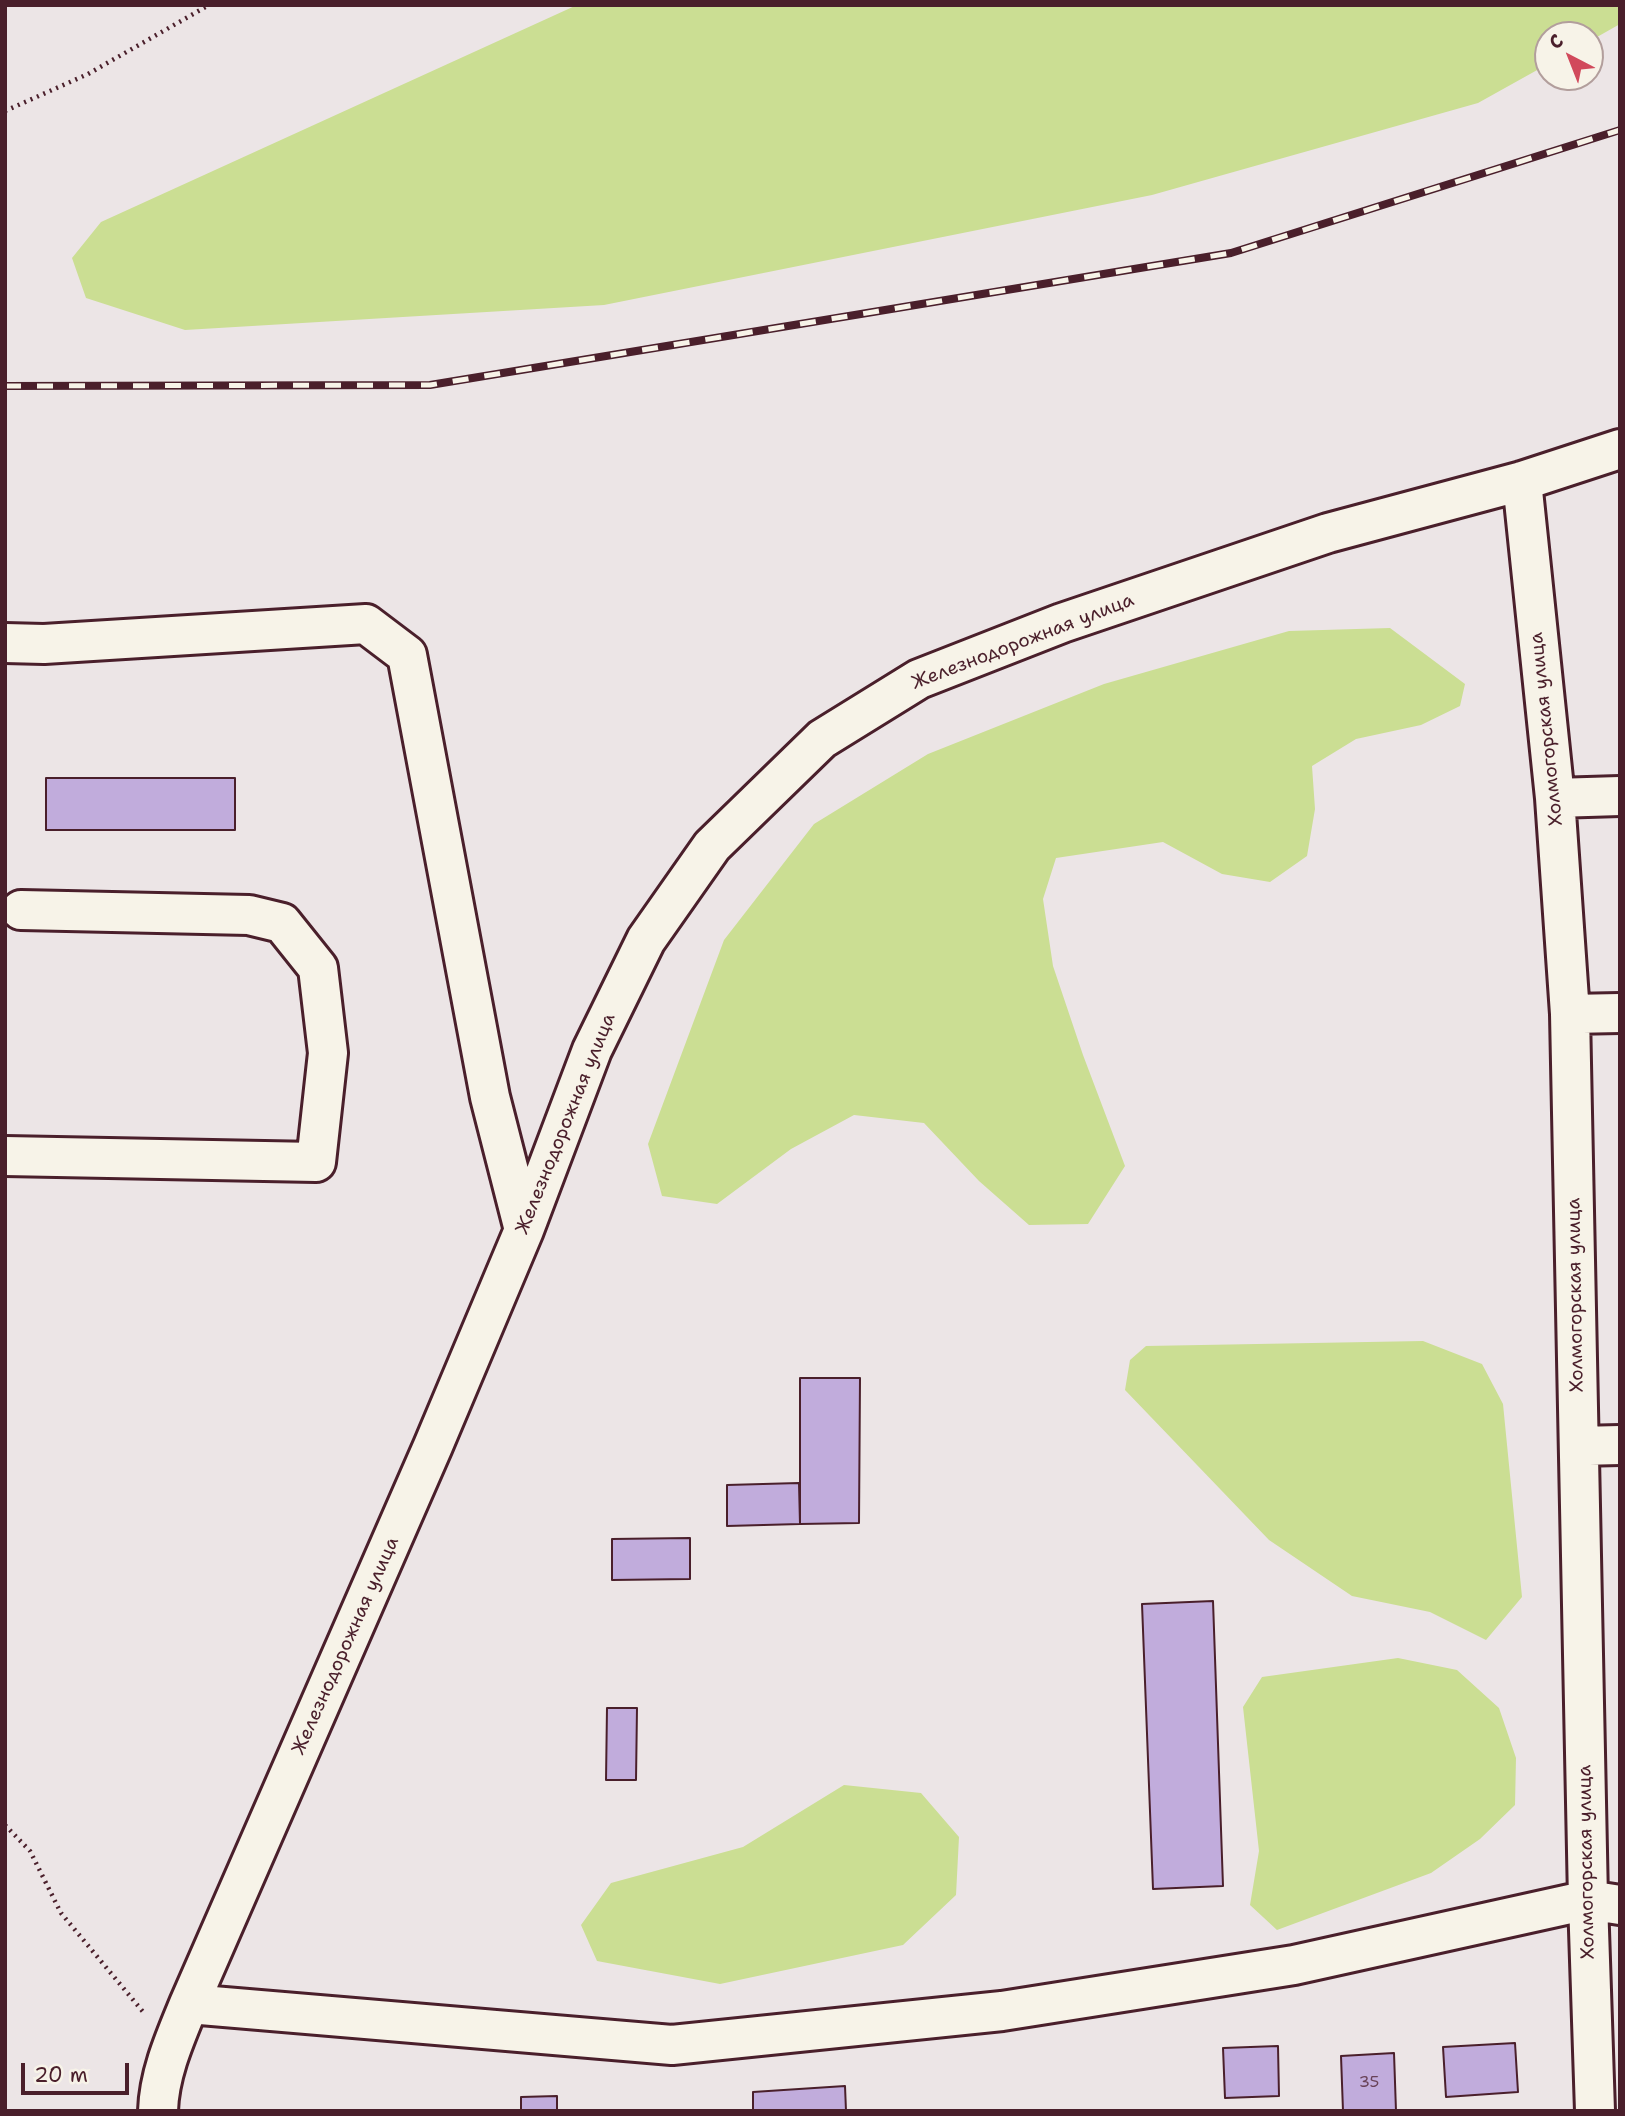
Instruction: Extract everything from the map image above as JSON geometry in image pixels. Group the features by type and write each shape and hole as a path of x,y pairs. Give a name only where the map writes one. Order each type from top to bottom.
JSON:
{"street":[{"name":"Железнодорожная улица","path":"158,2111 159,2095 172,2046 189,2004 433,1446 524,1230 592,1050 646,940 712,846 822,738 919,679 1062,622 1328,533 1522,481 1620,449"},
{"name":"Холмогорская улица","path":"1522,481 1555,798 1570,1014 1579,1446 1604,1903 1595,2111"},
{"path":"5,643 44,644 366,624 407,656 490,1097 524,1230"},
{"path":"1555,798 1620,796"},
{"path":"5,1156 316,1163 328,1054 318,968 282,923 249,915 21,910"},
{"path":"1570,1014 1620,1013"},
{"path":"1579,1446 1620,1445"},
{"path":"189,2004 672,2045 1002,2011 1307,1962 1604,1903"}],"path":[{"path":"5,111 88,74 209,5"},
{"path":"5,1825 30,1851 61,1913 172,2046"}],"green space":[{"path":"577,5 1620,5 1620,24 1604,33 1604,21 1534,21 1534,72 1478,103 1152,195 604,305 185,330 86,298 72,258 101,222"},
{"path":"1390,628 1465,684 1460,706 1421,725 1356,739 1312,766 1315,809 1307,856 1270,882 1222,874 1163,842 1056,858 1043,899 1053,966 1125,1166 1088,1224 1029,1225 979,1181 924,1123 854,1115 791,1149 717,1204 662,1196 648,1144 724,940 814,824 928,754 1104,684 1289,631"},
{"path":"1423,1341 1482,1364 1503,1404 1522,1597 1486,1640 1430,1612 1352,1596 1269,1540 1125,1390 1130,1360 1146,1346"},
{"path":"1398,1658 1457,1670 1499,1708 1516,1758 1515,1805 1480,1839 1431,1873 1277,1930 1250,1905 1259,1851 1243,1707 1262,1677"},
{"path":"844,1785 921,1793 959,1837 956,1895 903,1945 720,1984 597,1961 581,1925 611,1883 743,1847"}],"building":[{"path":"5,736 6,736 5,936"},
{"path":"46,778 235,778 235,830 46,830"},
{"path":"800,1378 860,1378 859,1523 800,1524"},
{"path":"799,1483 800,1524 727,1526 727,1485"},
{"path":"690,1538 690,1579 612,1580 612,1539"},
{"path":"1213,1601 1223,1886 1153,1889 1142,1604"},
{"path":"607,1708 637,1708 636,1780 606,1780"},
{"path":"1515,2043 1518,2092 1446,2097 1443,2047"},
{"path":"1278,2046 1279,2096 1225,2098 1223,2048"},
{"path":"1394,2053 1396,2111 1343,2111 1341,2056"},
{"path":"845,2086 846,2111 753,2111 753,2092"},
{"path":"557,2096 557,2111 521,2111 521,2097"}],"railway":[{"path":"5,386 430,385 1231,253 1620,130"}]}
